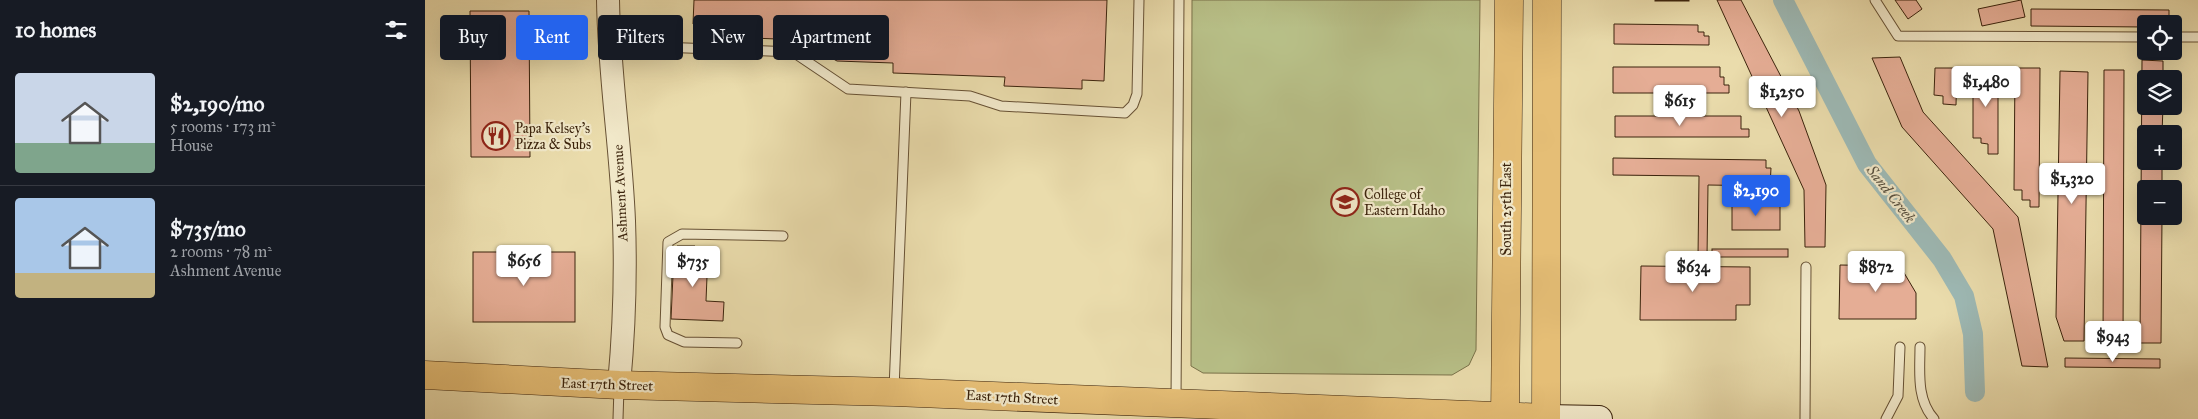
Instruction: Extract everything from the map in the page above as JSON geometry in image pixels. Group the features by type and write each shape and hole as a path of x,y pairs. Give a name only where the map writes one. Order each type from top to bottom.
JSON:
{"main road":[{"name":"South 25th East","path":"1505,418 1509,0"},
{"path":"1546,418 1547,0"},
{"name":"East 17th Street","path":"425,375 619,385 894,392 1172,407 1505,418 1599,419"}],"street":[{"name":"Ashment Avenue","path":"608,0 608,15"},
{"name":"Ashment Avenue","path":"610,60 624,221 623,338 619,385"}],"lane":[{"path":"683,48 793,52 848,88 970,96 1001,106 1125,113 1133,105 1137,94 1139,0"},
{"path":"1172,407 1179,0"},
{"path":"1875,0 1898,36 2137,37"},
{"path":"2182,37 2198,37"},
{"path":"894,392 906,92"},
{"path":"737,342 684,342 668,335 665,327 668,242 682,234 783,236"},
{"path":"1805,419 1806,267"},
{"path":"1885,419 1898,396 1900,346"},
{"path":"1920,346 1921,393 1928,413 1933,419"},
{"path":"618,419 619,385"}],"green space":[{"name":"College of Eastern Idaho","path":"1192,0 1480,0 1476,350 1469,365 1452,375 1203,373 1191,366"}],"building":[{"path":"694,0 1107,0 1104,81 1082,80 1082,89 1004,86 1005,77 893,73 893,63 835,60 889,60 889,15 773,15 773,39 763,38 763,15 693,15"},
{"path":"1689,0 1689,1 1655,1"},
{"path":"1717,0 1741,0 1799,111 1826,185 1825,247 1805,247 1804,190"},
{"path":"1895,0 1916,0 1922,9 1908,19"},
{"path":"2021,0 2025,17 1982,26 1978,9"},
{"path":"2031,9 2169,10 2169,15 2137,15 2137,27 2031,26"},
{"path":"470,11 529,11 529,15 516,15 516,60 529,60 530,157 471,157 470,60 506,60 506,15 470,15"},
{"path":"1614,24 1698,25 1698,32 1704,32 1704,36 1709,36 1709,45 1614,44"},
{"path":"1900,57 1923,112 2018,217 2048,367 2022,366 1993,229 1902,127 1872,58"},
{"path":"2142,60 2163,61 2163,70 2142,70"},
{"path":"1613,67 1720,67 1720,77 1724,77 1724,85 1729,85 1729,93 1613,93"},
{"path":"1935,68 1957,68 1956,105 1943,104 1943,96 1934,95"},
{"path":"2015,68 2040,68 2039,207 2030,207 2030,200 2022,200 2022,190 2014,190"},
{"path":"1973,69 1998,69 1998,154 1988,154 1988,144 1981,143 1981,138 1973,138"},
{"path":"2104,70 2124,70 2123,343 2103,343"},
{"path":"2060,71 2088,72 2084,341 2064,341 2056,317"},
{"path":"2142,115 2163,115 2162,125 2142,125"},
{"path":"1615,116 1741,116 1741,129 1749,129 1749,137 1615,137"},
{"path":"1613,158 1766,160 1766,168 1771,168 1770,186 1708,185 1707,257 1698,257 1699,176 1613,175"},
{"path":"2141,170 2162,170 2162,180 2141,180"},
{"path":"1732,204 1780,204 1780,230 1732,230"},
{"path":"2141,225 2162,225 2161,343 2140,343"},
{"path":"677,246 695,246 695,251 708,252 706,301 724,302 723,321 671,319 674,253 677,253"},
{"path":"1712,249 1788,249 1788,257 1712,257"},
{"path":"473,252 575,252 575,322 473,322"},
{"path":"1840,265 1900,266 1916,293 1916,319 1839,319"},
{"path":"1641,266 1750,267 1750,305 1736,305 1736,320 1640,320"},
{"path":"2065,358 2160,359 2160,368 2065,367"}],"waterway":[{"name":"Sand Creek","path":"1783,0 1867,164 1942,259 1964,296 1973,334 1975,392"}],"place":[{"name":"Papa Kelsey's Pizza & Subs","path":"496,136"},
{"name":"College of Eastern Idaho","path":"1345,202"}]}
